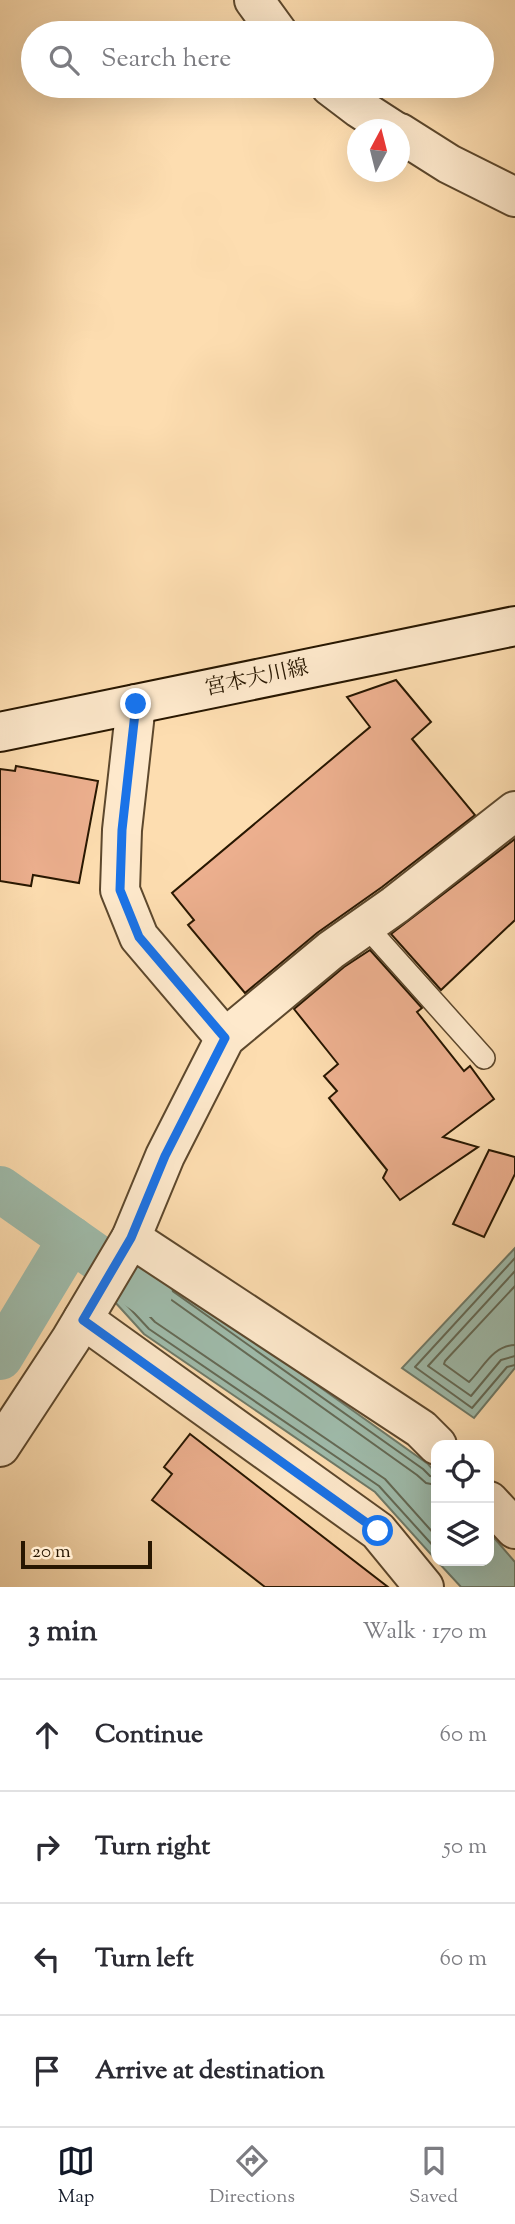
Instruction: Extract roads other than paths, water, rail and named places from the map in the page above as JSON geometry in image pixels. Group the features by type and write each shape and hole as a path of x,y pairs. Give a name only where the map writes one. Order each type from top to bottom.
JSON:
{"street":[{"path":"254,0 269,21"},
{"path":"346,98 376,119"},
{"path":"410,139 449,164 515,197"},
{"name":"宮本大川線","path":"0,732 515,626"},
{"path":"136,704 122,830 120,890 139,937 225,1038"},
{"path":"0,1447 91,1306 126,1245 165,1156 225,1038 331,950 515,811"},
{"path":"126,1245 421,1429 432,1440"},
{"path":"91,1306 378,1531 424,1587"},
{"path":"491,1503 515,1529"}],"lane":[{"path":"366,926 484,1058"}],"water":[{"path":"515,1248 515,1368 474,1418 402,1368"},
{"path":"132,1269 172,1282 428,1464 431,1467 431,1554 375,1492 144,1334 114,1301"},
{"path":"494,1538 515,1562 515,1587 461,1587 442,1566 494,1566"}],"waterway":[{"path":"0,1189 149,1294"},
{"path":"0,1357 71,1239"}]}
